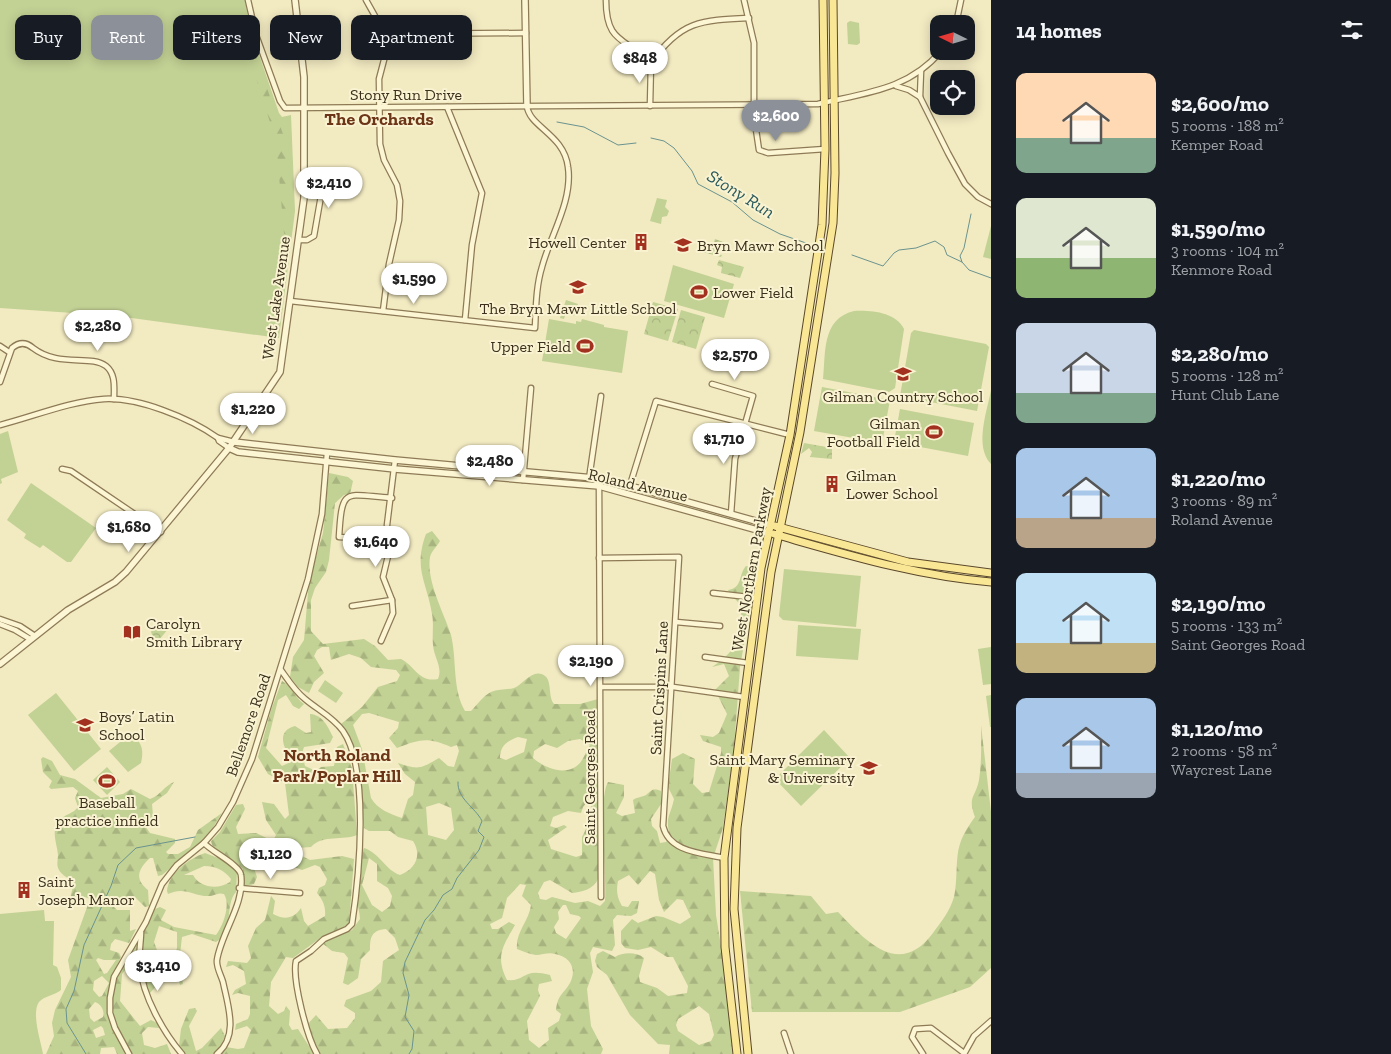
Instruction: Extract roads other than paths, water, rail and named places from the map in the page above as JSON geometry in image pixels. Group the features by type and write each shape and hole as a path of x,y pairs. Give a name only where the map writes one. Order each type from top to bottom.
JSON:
{"main road":[{"name":"West Northern Parkway","path":"737,1054 725,947 724,858 757,598 768,533 790,435 822,225 825,149 823,0"},
{"name":"West Northern Parkway","path":"748,1054 735,933 735,862 761,644 779,527 800,432 833,223 835,173 833,0"},
{"name":"Roland Avenue","path":"770,525 908,562 991,573"},
{"name":"Roland Avenue","path":"768,533 901,569 991,582"}],"street":[{"name":"Stony Run Drive","path":"248,0 260,46 280,101 285,108 650,106 824,102 896,86 921,72 932,60"},
{"name":"West Lake Avenue","path":"0,664 68,610 115,582 161,532 234,442 280,372 299,240 304,178 303,69 295,0"},
{"path":"366,0 374,15"},
{"path":"290,300 535,328 540,275 566,195 569,175 568,163 561,145 529,115 527,106 525,0"},
{"path":"606,0 606,17 610,30 651,63"},
{"path":"744,0 754,43 754,104 757,142 762,152 825,149"},
{"path":"958,15 961,0"},
{"path":"650,106 651,63 666,43 694,25 706,20 749,18"},
{"path":"472,33 526,32"},
{"path":"384,60 379,79 380,148 397,185 400,205 399,220 389,264 384,311"},
{"path":"920,98 921,72"},
{"path":"896,86 909,90 920,98 961,178 974,193 991,204"},
{"path":"447,107 482,193 472,245 465,320"},
{"path":"299,240 307,240 314,236 322,190 321,184 317,179 304,178"},
{"path":"0,382 9,352 19,344 31,346 51,358 96,362 106,366 113,376 114,399"},
{"path":"0,346 9,352"},
{"path":"712,384 753,396 735,459 731,514"},
{"path":"523,480 531,388"},
{"path":"588,485 601,396"},
{"name":"Roland Avenue","path":"0,425 86,402 114,399 139,404 193,422 218,438 234,442 327,454 599,478 770,525"},
{"path":"630,485 653,406 658,400 790,435"},
{"name":"Roland Avenue","path":"218,438 219,441 238,452 395,469 599,486 768,533"},
{"name":"Bellemore Road","path":"129,1054 112,1021 110,998 116,972 141,932 166,878 177,865 204,843 228,811 248,768 281,670 312,560 322,514 327,454"},
{"path":"381,641 392,617 392,600 383,581 388,556 387,525 392,498 395,460"},
{"path":"62,469 71,471 161,532"},
{"name":"Saint Georges Road","path":"599,478 602,897"},
{"path":"387,540 339,537 341,507 344,500 353,495 392,498"},
{"path":"673,506 676,498"},
{"name":"Saint Crispins Lane","path":"599,558 679,557 673,687 663,826 665,835 672,843 682,848 724,858"},
{"path":"714,593 757,598"},
{"path":"352,606 392,600"},
{"path":"0,619 20,626 33,637"},
{"path":"676,622 720,626"},
{"path":"0,624 33,637"},
{"path":"705,657 748,663"},
{"path":"281,670 300,695 334,720 348,739 355,766 358,790 359,851 352,924 347,929 317,944 312,951 296,961 295,964 297,985 309,1039 317,1054"},
{"path":"601,687 673,687 744,697"},
{"path":"204,843 212,851 238,868 241,876 240,888 231,922 217,962 231,1023 226,1043 216,1054"},
{"path":"240,888 300,893"},
{"path":"141,932 139,965 142,978 153,1007 182,1054"},
{"path":"922,1054 912,1037 915,1029 931,1028 964,1054 974,1036 991,1021"},
{"path":"784,1033 791,1054"}],"waterway":[{"name":"Stony Run","path":"557,122 584,127 618,145 636,143"},
{"name":"Stony Run","path":"651,138 664,141 674,148 692,171 698,184 732,202 753,220 780,234 806,243"},
{"path":"962,262 960,256 964,248 971,214"},
{"name":"Stony Run","path":"852,255 883,266 899,250 916,248 935,241 944,247 947,255 962,262 969,270 991,278"},
{"path":"409,1054 412,1049 414,1031 405,1017 409,995 403,973 405,962 425,920 443,895 452,889 457,878 479,850 484,837 478,831 482,821 463,798 458,788 458,782"},
{"path":"86,1054 67,1023 66,1009 74,991 84,945 111,886 118,865 136,848 195,837"}],"place":[{"name":"Howell Center","path":"641,242"},
{"name":"Bryn Mawr School","path":"683,245"},
{"name":"The Bryn Mawr Little School","path":"578,287"},
{"name":"Lower Field","path":"699,292"},
{"name":"Upper Field","path":"585,346"},
{"name":"Gilman Country School","path":"903,374"},
{"name":"Gilman Football Field","path":"934,432"},
{"name":"Gilman Lower School","path":"832,484"},
{"name":"Carolyn Smith Library","path":"132,632"},
{"name":"Boys’ Latin School","path":"85,725"},
{"name":"Saint Mary Seminary & University","path":"869,768"},
{"name":"Baseball practice infield","path":"107,781"},
{"name":"Saint Joseph Manor","path":"24,890"}],"district":[{"name":"The Orchards","path":"379,119"},
{"name":"North Roland Park/Poplar Hill","path":"337,765"}]}
